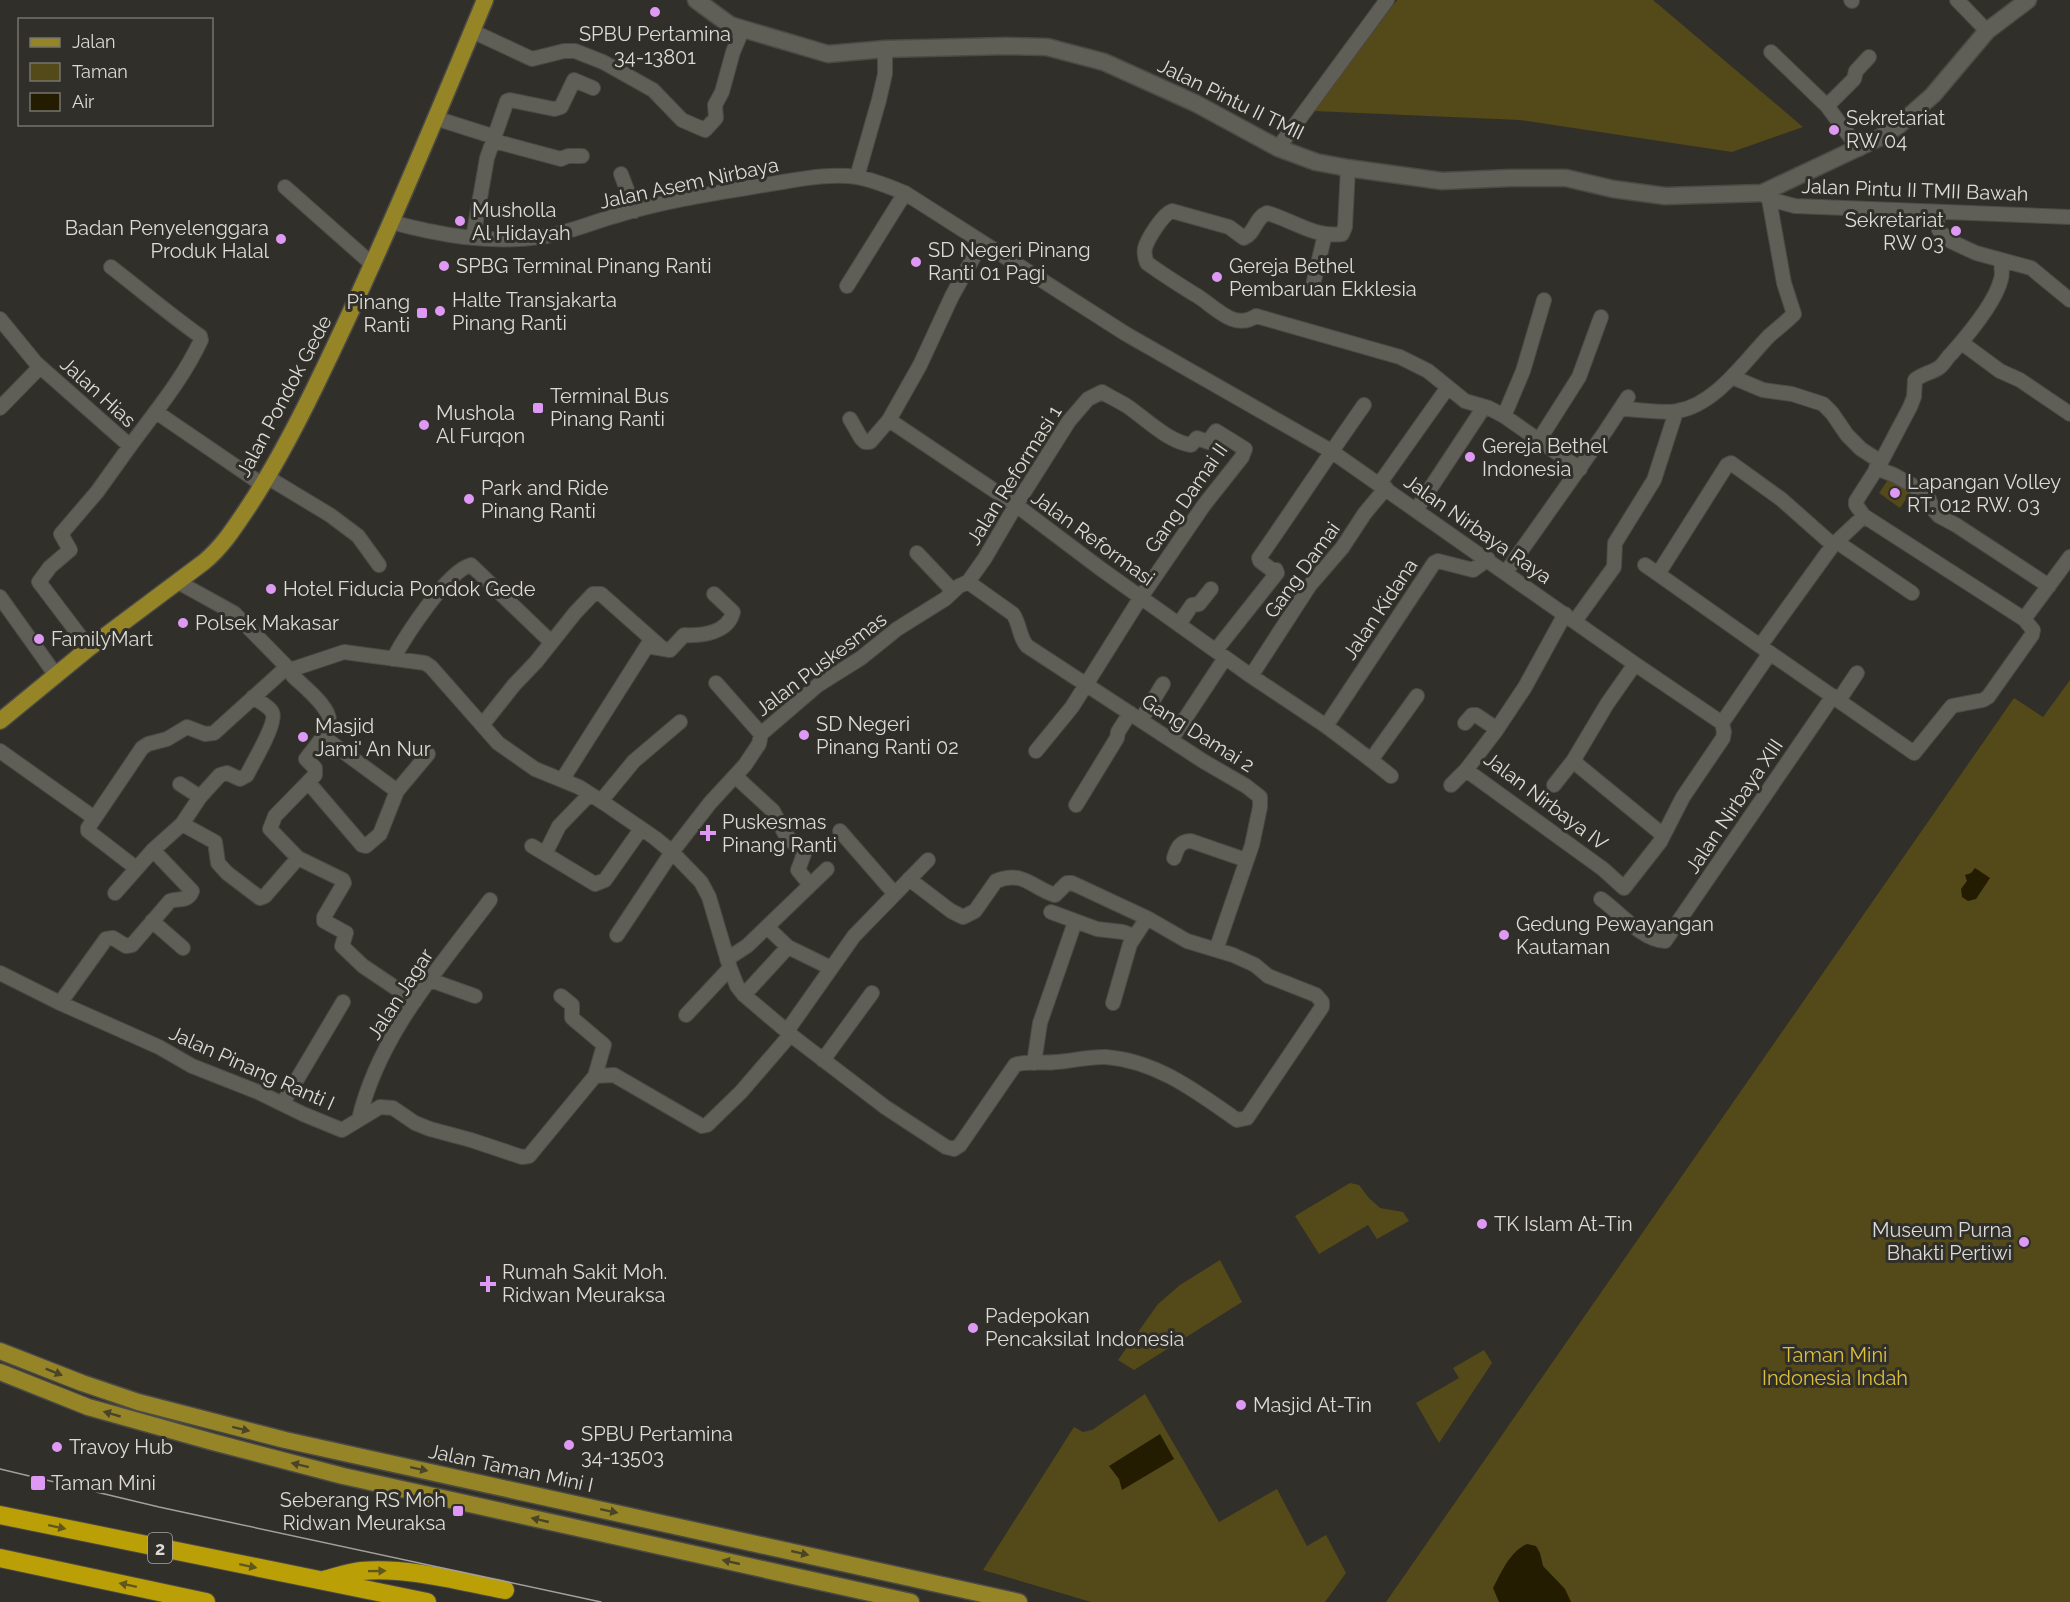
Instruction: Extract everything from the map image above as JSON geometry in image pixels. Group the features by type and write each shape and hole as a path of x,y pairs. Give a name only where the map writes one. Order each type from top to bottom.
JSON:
{"highway":[{"name":"2","path":"0,1515 427,1602"},
{"name":"2","path":"0,1558 206,1602"},
{"path":"319,1581 358,1571 389,1570 429,1575 505,1590"}],"main road":[{"name":"Jalan Pondok Gede","path":"0,721 55,674 219,549 265,481 295,428 373,265 485,0"},
{"name":"Jalan Taman Mini I","path":"0,1350 82,1383 138,1402 285,1440 1019,1602"},
{"path":"0,1372 88,1407 213,1443 343,1476 911,1602"}],"street":[{"name":"Jalan Pintu II TMII","path":"696,0 730,25 828,54 1007,46 1047,47 1104,62 1195,103 1278,148 1316,162 1348,168 1442,180 1566,178 1613,189 1665,196 1766,196"},
{"path":"1278,148 1387,0"},
{"path":"1957,0 1987,32"},
{"path":"1506,572 1624,403 1676,412 1696,405 1745,366 1770,336 1794,314 1784,283 1766,196 1859,149 1898,126 1933,95 1987,32 2028,0"},
{"path":"472,31 532,59 564,51 575,51 603,62 653,90 682,120 705,130 716,118 715,105 722,92 733,52 743,28"},
{"path":"856,177 885,74 885,50"},
{"path":"1771,52 1827,106 1859,149"},
{"path":"1827,106 1854,80 1856,71 1869,57"},
{"path":"473,238 487,159 507,102 510,100 554,109 561,107 574,80 593,88"},
{"path":"435,118 561,159 568,156 582,156"},
{"path":"1348,168 1345,230 1340,235 1325,234 1267,213 1258,218 1249,235 1244,238 1229,227 1172,211 1164,215 1145,248 1147,262 1179,286 1197,295 1214,310 1239,321 1249,321 1256,316 1394,354 1428,371 1465,401 1503,416 1580,469"},
{"path":"621,174 635,211"},
{"name":"Jalan Asem Nirbaya","path":"391,222 441,235 502,239 540,237 635,211 743,188 798,180 856,177 905,193 982,242"},
{"path":"285,187 350,242 373,265"},
{"path":"847,286 905,193"},
{"name":"Jalan Pintu II TMII Bawah","path":"1766,196 1795,206 2070,217"},
{"path":"1935,212 1939,230 1948,240 1976,253 2031,268 2070,300"},
{"path":"1312,285 1325,234"},
{"path":"850,419 865,442 870,442 889,420 920,365 952,296 982,242"},
{"name":"Jalan Nirbaya Raya","path":"982,242 1126,334 1331,451 1722,723"},
{"path":"1645,565 1914,753 1952,706 1983,700 1992,692 2032,635 2032,627 2024,619 1864,516 1856,505 1856,501 1910,407 1914,397 1915,380 1940,367 1962,343 1997,289 2001,279 2001,261"},
{"path":"111,267 201,339 195,354 155,414"},
{"path":"1503,416 1523,371 1544,300"},
{"path":"1539,440 1579,377 1601,317"},
{"name":"Jalan Hias","path":"0,319 40,367 130,446 155,414 159,414 265,481 330,514 358,536 379,565"},
{"path":"1962,343 2000,371 2020,380 2070,414"},
{"path":"0,408 40,367"},
{"path":"1732,376 1763,390 1792,394 1823,404 1861,449 1878,465 1912,485 1929,499 1932,508 1939,516 2049,586"},
{"name":"Gang Damai","path":"1251,676 1310,585 1342,548 1448,387"},
{"name":"Gang Damai II","path":"1098,393 1102,392 1170,437 1185,444 1191,445 1197,438 1208,442 1216,431 1245,449 1242,457 1204,505 1141,597"},
{"name":"Jalan Reformasi 1","path":"968,582 1070,421 1088,399 1098,393"},
{"path":"1171,740 1220,654 1278,573 1259,558 1364,405"},
{"path":"1416,510 1484,407"},
{"name":"Jalan Nirbaya IV","path":"1663,835 1628,886 1624,888 1603,869 1466,770 1497,729 1570,617 1614,567 1614,546 1654,480 1676,412"},
{"name":"Jalan Reformasi","path":"889,420 1016,505 1220,654 1326,726 1391,776"},
{"path":"89,648 39,582 50,567 70,550 69,545 61,536 62,533 97,492 130,446"},
{"path":"1658,574 1727,465 1731,463 1737,465 1835,544 1912,593"},
{"path":"1573,761 1663,835 1683,797 1724,734 1722,723 1765,650 1835,544 1864,516"},
{"path":"917,553 953,591"},
{"path":"2024,619 2070,557"},
{"name":"Jalan Kidana","path":"1326,726 1434,563 1438,561 1473,570 1488,559"},
{"path":"393,659 405,636 427,606 462,569 471,565 551,642"},
{"path":"178,582 234,613 327,710 329,722 306,759 315,771 315,775 275,816 270,829 298,858 344,881 324,919 326,923 346,933 343,947 363,966 415,1001"},
{"name":"Jalan Puskesmas","path":"617,935 672,852 754,752 761,735 818,685 861,658 897,629 968,582"},
{"name":"Gang Damai 2","path":"968,582 1013,614 1027,646 1260,797 1260,807 1246,860 1216,950"},
{"path":"1179,624 1192,605 1200,604 1211,589"},
{"path":"483,724 593,594 602,594 663,650"},
{"path":"562,780 647,646 670,650 684,635 706,635 714,632 732,618 733,612 714,594"},
{"path":"0,597 55,674"},
{"path":"1036,751 1086,686 1141,597"},
{"path":"136,868 88,831 93,817 145,746 167,739 189,727 205,734 214,734 253,697 289,669 344,652 425,663 498,743 511,753 535,769 579,787 672,852 705,889 737,986 744,995 858,1086 905,1121 946,1147 954,1149 960,1145 1015,1065 1021,1063 1104,1057 1135,1062 1156,1069 1200,1092 1237,1120 1247,1118 1322,1007 1322,1002 1316,995 1268,976 1256,965 1187,941 1146,918 1072,883 1067,883 1055,896 1025,878 1000,879 996,881 975,911 963,917 951,911 909,879"},
{"path":"1554,785 1573,761 1607,704 1635,664"},
{"name":"Jalan Nirbaya XIII","path":"1601,899 1648,937 1665,940 1836,698 1857,673"},
{"path":"716,684 761,735"},
{"path":"1076,805 1117,738 1118,732 1163,684"},
{"path":"1371,760 1417,696"},
{"path":"115,893 153,850 182,824 201,797 224,773 240,779 247,775 272,725 273,716 272,711 253,697"},
{"path":"1465,723 1472,715 1476,715 1497,729"},
{"path":"545,854 559,826 595,798 680,722"},
{"path":"322,736 397,791"},
{"path":"0,751 93,817"},
{"path":"308,782 366,846 380,834 397,791 428,754"},
{"path":"1451,785 1466,770"},
{"path":"735,776 773,811 785,834 804,854 798,870 810,885"},
{"path":"180,783 201,797"},
{"path":"182,824 215,842 219,863 227,873 260,898 265,896 298,858"},
{"path":"532,846 591,883 601,883 641,829"},
{"path":"840,831 894,893"},
{"path":"1174,858 1179,846 1191,841 1246,860"},
{"path":"60,1003 106,939 113,938 129,946 170,901 184,900 189,897 192,891 153,850"},
{"path":"561,996 573,1006 572,1018 604,1045 595,1076 614,1075 702,1126 707,1125 741,1092 789,1033 854,936 928,860"},
{"path":"686,1015 729,963 827,869"},
{"name":"Jalan Jagar","path":"359,1119 373,1073 394,1032 490,900"},
{"path":"1051,912 1097,929 1124,932 1134,936"},
{"path":"1113,1004 1130,944 1146,918"},
{"path":"152,921 183,948"},
{"path":"1034,1063 1040,1023 1075,922"},
{"path":"767,927 788,947 831,968"},
{"path":"744,995 788,947"},
{"name":"Jalan Pinang Ranti I","path":"0,972 60,1003 159,1047 192,1066 342,1130 380,1107 393,1108 415,1123 430,1129 522,1157 530,1156 595,1076"},
{"path":"430,980 475,996"},
{"path":"824,1060 872,993"},
{"path":"283,1103 343,1002"}],"green space":[{"path":"1397,0 1653,0 1803,127 1732,152 1520,120 1314,111"},
{"name":"Lapangan Volley RT. 012 RW. 03","path":"1890,477 1911,492 1900,508 1879,493"},
{"name":"Taman Mini Indonesia Indah","path":"2070,680 2070,1602 1386,1602 2014,698 2043,717"},
{"path":"1350,1183 1359,1185 1380,1208 1403,1212 1409,1221 1377,1239 1368,1225 1319,1254 1295,1216"},
{"path":"1220,1260 1242,1302 1134,1370 1118,1360 1158,1304 1180,1285"},
{"path":"1484,1350 1492,1363 1439,1443 1416,1403 1459,1378 1453,1368"},
{"path":"1145,1394 1219,1522 1277,1489 1307,1546 1326,1535 1346,1573 1325,1602 1091,1602 983,1570 1074,1427 1083,1432 1092,1430"}],"water":[{"path":"1975,868 1990,878 1976,899 1968,901 1962,897 1961,889 1967,881 1965,875 1971,873"},
{"path":"1160,1434 1174,1459 1122,1490 1119,1479 1109,1466"},
{"path":"1527,1544 1536,1546 1543,1566 1565,1589 1571,1602 1499,1602 1493,1588 1511,1557"}],"tram line":[{"path":"0,1469 159,1507 601,1602"}],"place":[{"name":"SPBU Pertamina 34-13801","path":"655,12"},
{"name":"Sekretariat RW 04","path":"1834,130"},
{"name":"Musholla Al Hidayah","path":"460,221"},
{"name":"Sekretariat RW 03","path":"1956,231"},
{"name":"Badan Penyelenggara Produk Halal","path":"281,239"},
{"name":"SD Negeri Pinang Ranti 01 Pagi","path":"916,262"},
{"name":"SPBG Terminal Pinang Ranti","path":"444,266"},
{"name":"Gereja Bethel Pembaruan Ekklesia","path":"1217,277"},
{"name":"Halte Transjakarta Pinang Ranti","path":"440,311"},
{"name":"Pinang Ranti","path":"422,313"},
{"name":"Terminal Bus Pinang Ranti","path":"538,408"},
{"name":"Mushola Al Furqon","path":"424,425"},
{"name":"Gereja Bethel Indonesia","path":"1470,457"},
{"name":"Lapangan Volley RT. 012 RW. 03","path":"1895,493"},
{"name":"Park and Ride Pinang Ranti","path":"469,499"},
{"name":"Hotel Fiducia Pondok Gede","path":"271,589"},
{"name":"Polsek Makasar","path":"183,623"},
{"name":"FamilyMart","path":"39,639"},
{"name":"SD Negeri Pinang Ranti 02","path":"804,735"},
{"name":"Masjid Jami' An Nur","path":"303,737"},
{"name":"Puskesmas Pinang Ranti","path":"708,833"},
{"name":"Gedung Pewayangan Kautaman","path":"1504,935"},
{"name":"TK Islam At-Tin","path":"1482,1224"},
{"name":"Museum Purna Bhakti Pertiwi","path":"2024,1242"},
{"name":"Rumah Sakit Moh. Ridwan Meuraksa","path":"488,1284"},
{"name":"Padepokan Pencaksilat Indonesia","path":"973,1328"},
{"name":"Masjid At-Tin","path":"1241,1405"},
{"name":"SPBU Pertamina 34-13503","path":"569,1445"},
{"name":"Travoy Hub","path":"57,1447"},
{"name":"Taman Mini","path":"38,1483"},
{"name":"Seberang RS Moh Ridwan Meuraksa","path":"458,1511"}]}
